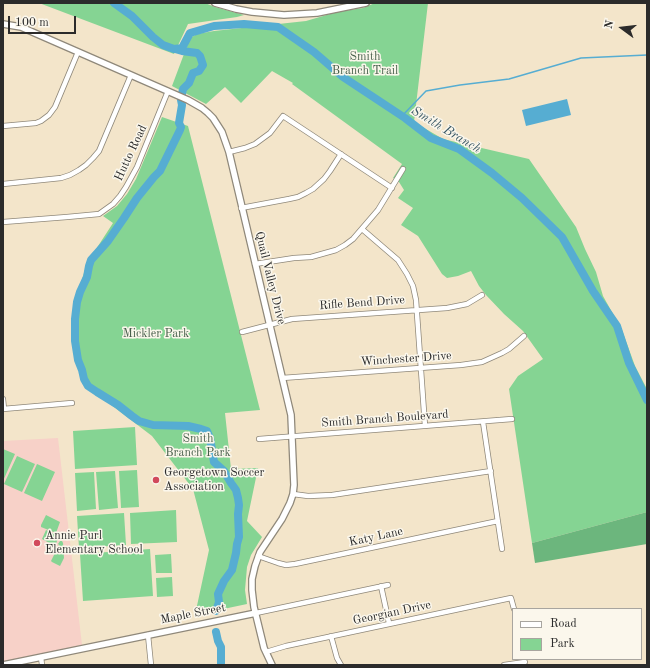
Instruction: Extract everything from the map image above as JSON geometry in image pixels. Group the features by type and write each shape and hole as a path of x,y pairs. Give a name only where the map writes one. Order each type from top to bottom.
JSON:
{"street":[{"path":"215,3 252,12 284,15 317,13 346,5 366,3"},
{"name":"Quail Valley Drive","path":"3,24 21,27 194,103 213,118 222,132 229,152 270,325 290,415 292,436 294,485 290,503 282,519 258,556 252,579 252,590 256,613 266,652 272,665"},
{"path":"3,126 36,123 49,116 55,107 78,52"},
{"path":"3,184 61,178 70,175 86,165 99,151 132,75"},
{"name":"Hutto Road","path":"3,222 99,214 113,204 126,188 137,167 168,91"},
{"path":"229,152 255,144 270,133 283,116 392,188"},
{"path":"242,208 298,197 306,193 324,179 340,154"},
{"path":"255,264 311,257 336,250 353,239 378,210 404,169"},
{"path":"3,216 3,222"},
{"path":"362,229 398,260 413,286 415,293 424,426"},
{"name":"Rifle Bend Drive","path":"242,332 292,319 447,308 468,304 482,295"},
{"name":"Winchester Drive","path":"282,378 461,365 482,362 506,351 524,336"},
{"path":"3,399 3,409 72,403"},
{"name":"Smith Branch Boulevard","path":"259,439 512,420"},
{"path":"483,422 502,549"},
{"path":"292,494 308,496 332,495 491,471"},
{"name":"Katy Lane","path":"258,556 278,564 295,564 498,521"},
{"name":"Maple Street","path":"3,665 388,585"},
{"path":"381,586 389,623"},
{"name":"Georgian Drive","path":"266,652 286,646 389,623 511,598 514,608"},
{"path":"148,634 151,665"},
{"path":"331,636 340,665"},
{"path":"41,657 42,665"},
{"path":"504,665 525,662"}],"shaded area":[{"name":"Annie Purl Elementary School","path":"58,438 82,645 3,662 3,441"}],"green space":[{"path":"39,3 205,3 244,15 188,24 174,54"},
{"name":"Smith Branch Trail","path":"375,3 428,3 414,122 443,139 529,159 576,227 596,272 603,296 622,330 635,366 647,389 647,512 532,543 509,389 518,376 543,359 523,331 486,295 471,271 447,278 442,274 418,236 401,225 413,208 398,198 404,190 399,182 393,178 402,164 292,84 293,83 272,71 241,103 225,87 206,104 172,86 190,38 197,34 306,21 337,12 363,8"},
{"name":"Mickler Park","path":"162,117 188,126 260,410 225,413 231,469 258,468 247,521 262,537 251,555 247,567 245,590 247,604 195,615 209,550 193,489 152,436 89,388 78,365 74,341 74,306 87,263 113,223 103,216 117,206 127,194 136,179"},
{"path":"135,427 137,465 75,469 73,431"},
{"path":"3,449 15,454 3,481"},
{"path":"17,456 35,464 22,492 4,484"},
{"path":"37,464 55,472 42,501 24,493"},
{"path":"137,470 139,507 121,508 119,471"},
{"path":"115,471 118,508 99,510 96,472"},
{"path":"94,472 96,509 77,511 75,473"},
{"path":"176,510 177,542 131,544 130,513"},
{"path":"647,512 647,544 535,563 532,543"},
{"path":"124,513 126,545 79,548 77,516"},
{"path":"46,515 60,522 56,533 41,527"},
{"path":"46,530 59,536 55,546 42,539"},
{"path":"60,541 63,543 64,558 60,566 51,561"},
{"path":"150,549 153,596 83,601 80,554"},
{"path":"171,554 172,573 156,573 155,555"},
{"path":"172,577 173,596 157,597 156,578"}],"water":[{"path":"567,99 571,115 526,126 522,110"}],"waterway":[{"name":"Smith Branch","path":"114,3 132,16 163,45 174,49 182,48 190,33 214,26 244,24 278,27 314,52 343,77 405,118 431,138 459,149 492,173 522,198 562,237 593,291 617,326 629,363 647,400"},
{"path":"175,49 197,53 200,56 203,65 199,71 193,73 189,83 183,89 182,94"},
{"path":"402,116 426,91 509,79 581,58 647,55"},
{"path":"181,100 182,105 179,123 181,127 160,171 137,198 108,241 91,260 87,277 77,302 75,341 78,360 84,379 88,386 118,405 139,421 153,425 188,426 207,431 210,438 214,462 224,471 236,490 239,505 239,537 236,553 232,570 224,581 218,594 219,602 216,611"},
{"path":"216,632 221,647 221,665"}],"place":[{"name":"Georgetown Soccer Association","path":"156,480"},
{"name":"Annie Purl Elementary School","path":"37,543"}],"park label":[{"name":"Smith Branch Park","path":"198,446"}]}
